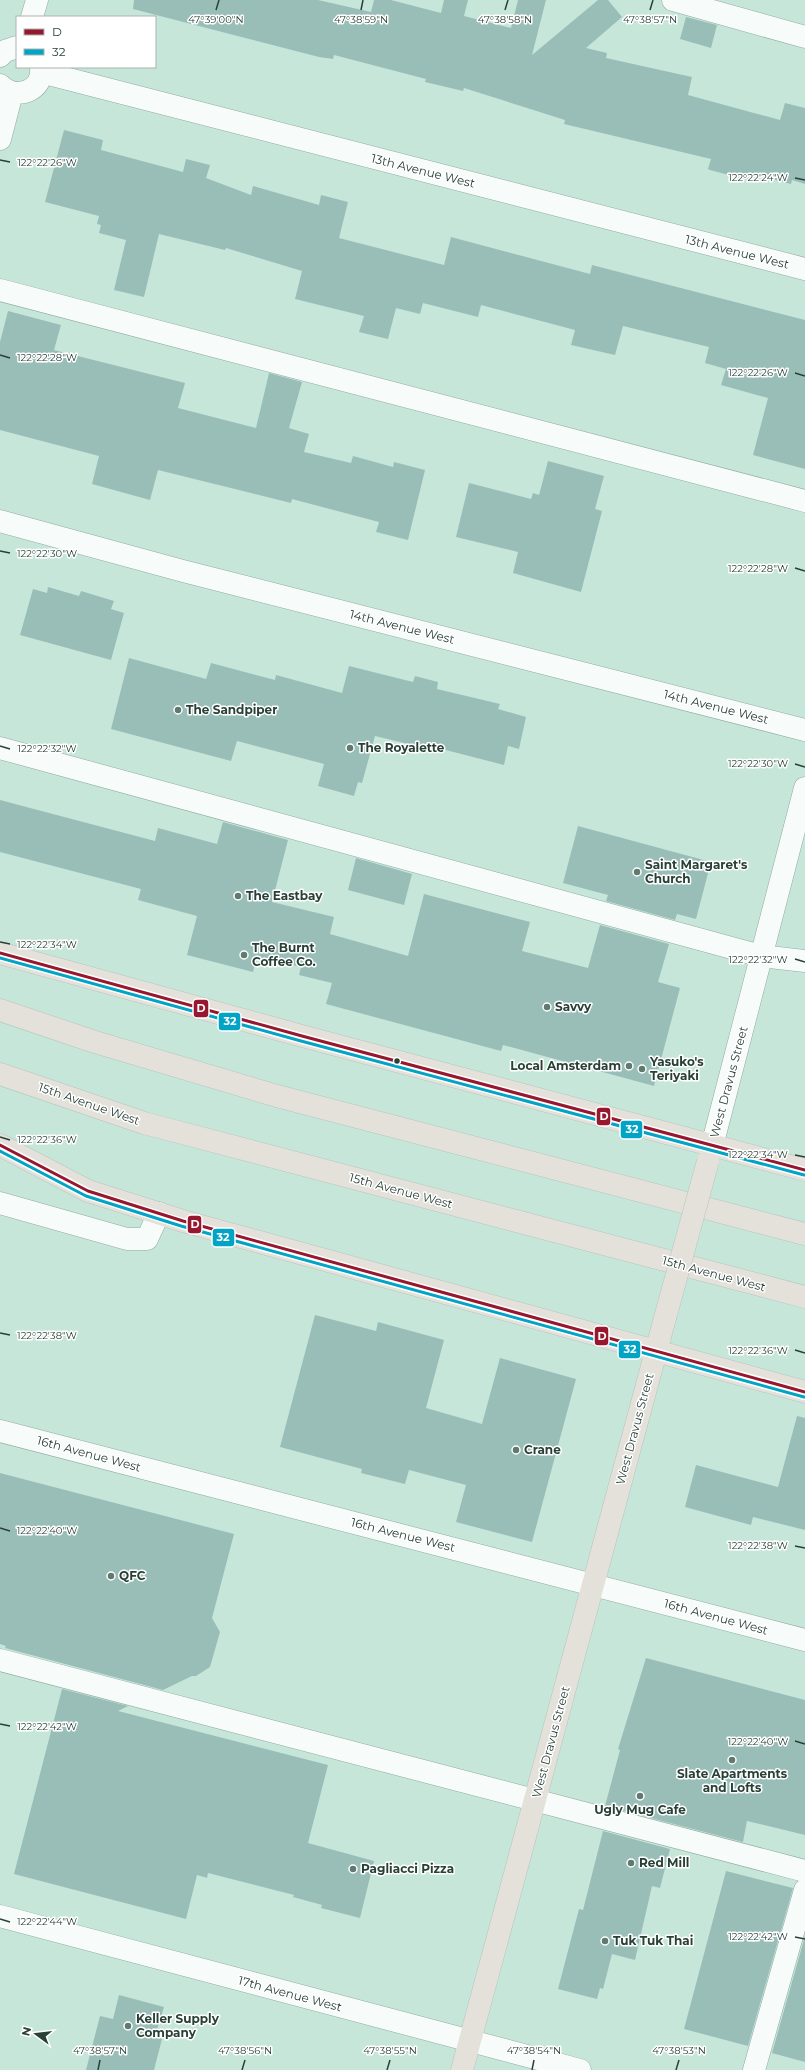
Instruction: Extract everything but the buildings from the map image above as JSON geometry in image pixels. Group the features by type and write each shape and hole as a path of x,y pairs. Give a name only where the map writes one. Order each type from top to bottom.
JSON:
{"main road":[{"path":"0,953 710,1154 805,1170"},
{"path":"0,1010 95,1042 277,1096 805,1234"},
{"name":"15th Avenue West","path":"0,1074 144,1123 805,1298"},
{"path":"0,1145 88,1191 158,1213 380,1276 657,1350 805,1392"},
{"name":"West Dravus Street","path":"462,2070 710,1154"}],"street":[{"path":"32,16 37,0"},
{"path":"673,0 805,36"},
{"path":"0,56 5,51 16,47"},
{"path":"0,139 6,89 28,91 34,87 41,70"},
{"name":"13th Avenue West","path":"41,70 805,269"},
{"path":"0,290 805,501"},
{"name":"14th Avenue West","path":"0,521 197,574 805,730"},
{"path":"0,748 761,956 805,961"},
{"name":"West Dravus Street","path":"710,1154 805,788"},
{"path":"0,1203 127,1239 147,1239 158,1213"},
{"name":"16th Avenue West","path":"0,1431 805,1640"},
{"path":"0,1660 805,1871"},
{"path":"754,2070 805,1890"},
{"name":"17th Avenue West","path":"0,1916 580,2070"}],"transit line":[{"name":"D","path":"0,953 302,1036 805,1170"},
{"name":"32","path":"0,958 301,1041 804,1175"},
{"name":"D","path":"0,1145 88,1191 183,1221 805,1392"},
{"name":"32","path":"0,1151 86,1196 181,1226 804,1397"}],"place":[{"name":"The Sandpiper","path":"178,710"},
{"name":"The Royalette","path":"350,748"},
{"name":"Saint Margaret's Church","path":"637,872"},
{"name":"The Eastbay","path":"238,896"},
{"name":"The Burnt Coffee Co.","path":"244,955"},
{"name":"Savvy","path":"547,1007"},
{"name":"Local Amsterdam","path":"629,1066"},
{"name":"Yasuko's Teriyaki","path":"642,1069"},
{"name":"Crane","path":"516,1450"},
{"name":"QFC","path":"111,1576"},
{"name":"Slate Apartments and Lofts","path":"732,1760"},
{"name":"Ugly Mug Cafe","path":"640,1796"},
{"name":"Red Mill","path":"631,1863"},
{"name":"Pagliacci Pizza","path":"353,1869"},
{"name":"Tuk Tuk Thai","path":"605,1941"},
{"name":"Keller Supply Company","path":"128,2026"}]}
